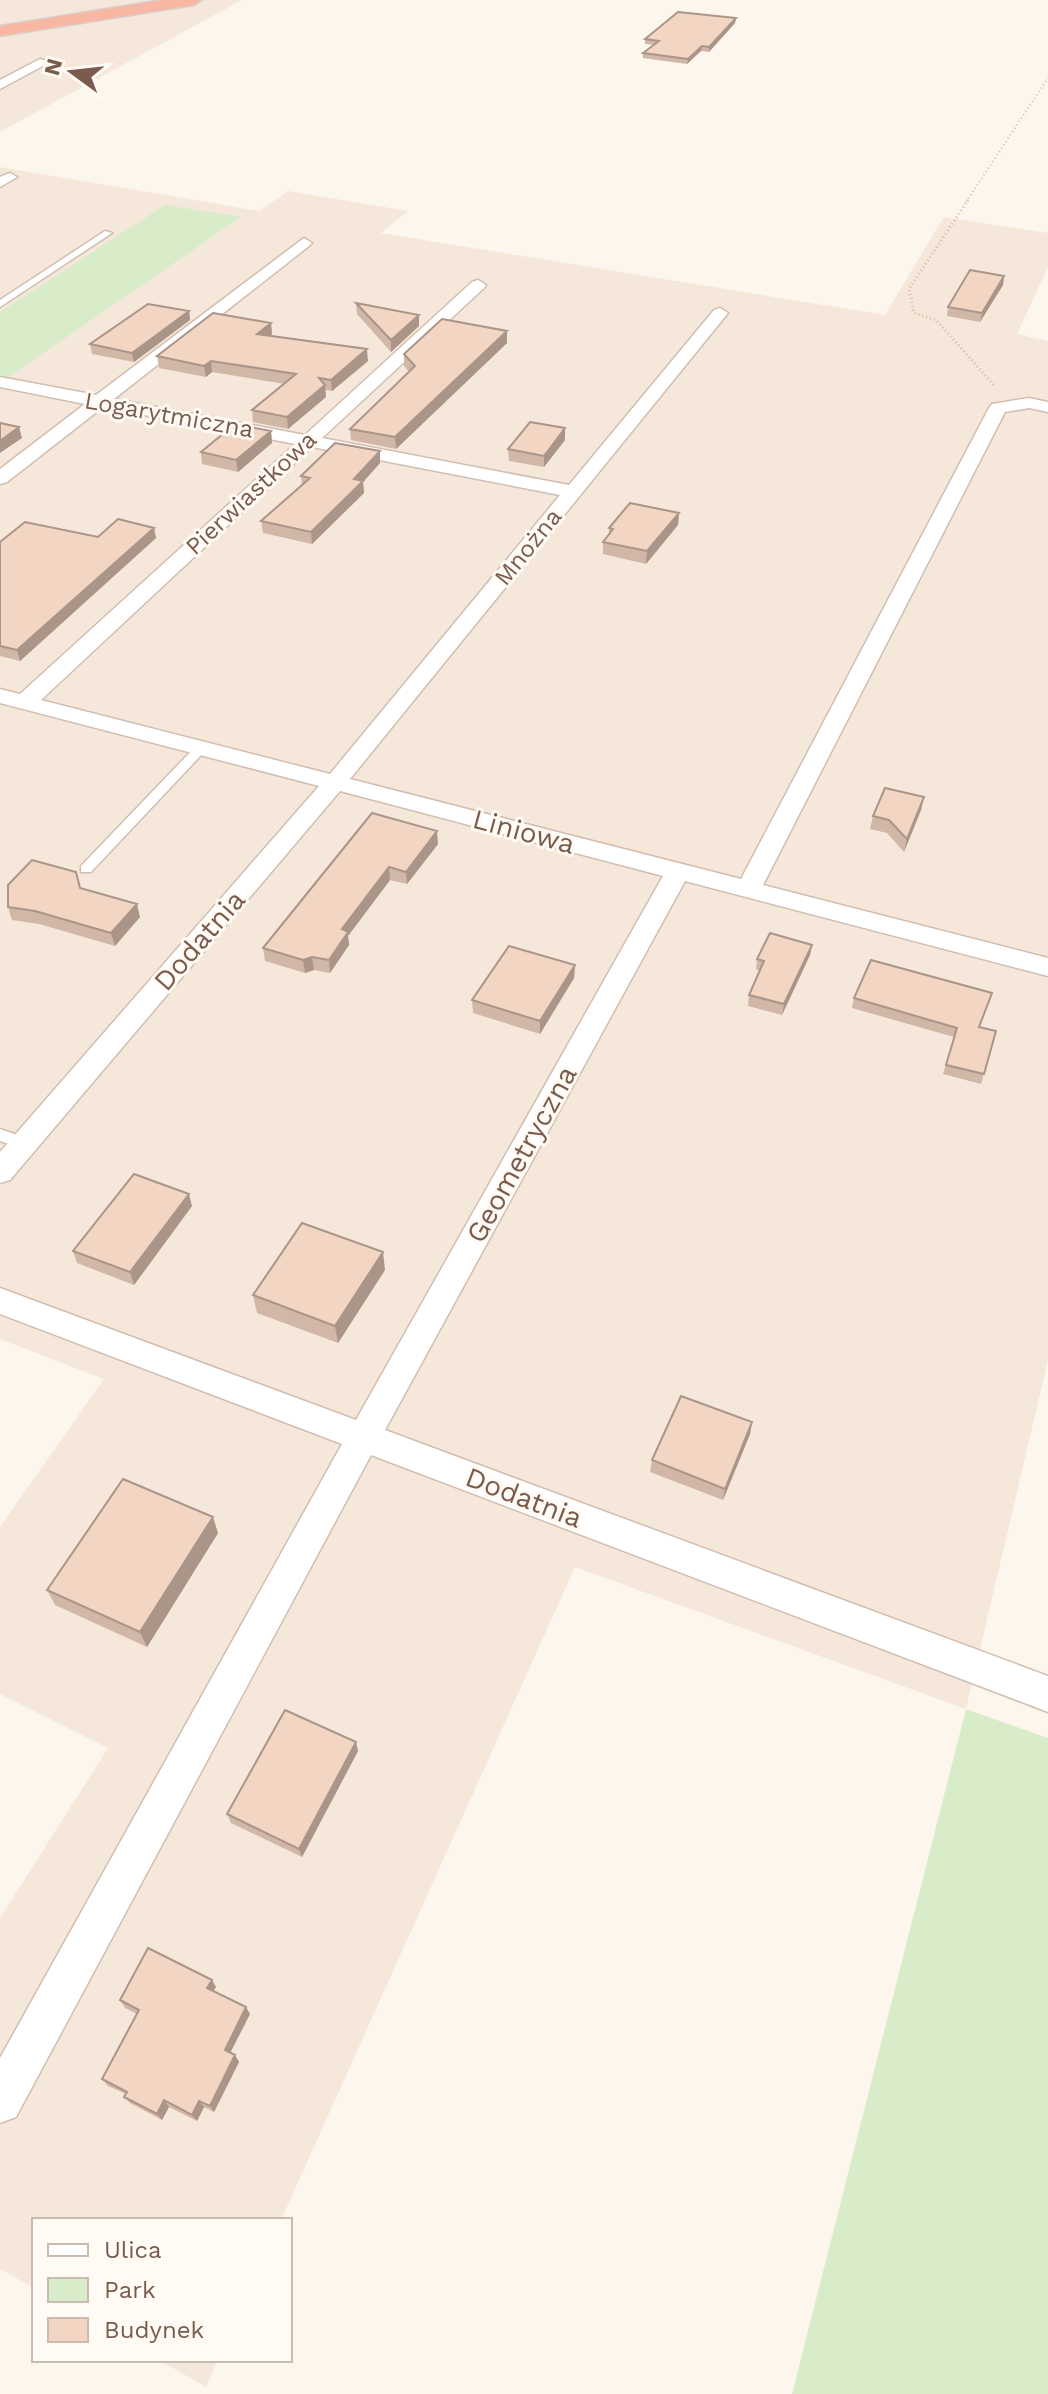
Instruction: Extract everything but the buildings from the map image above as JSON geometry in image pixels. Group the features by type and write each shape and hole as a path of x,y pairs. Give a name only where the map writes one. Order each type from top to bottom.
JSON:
{"highway":[{"path":"0,31 194,0"}],"street":[{"path":"0,85 44,62"},
{"path":"0,478 304,243"},
{"name":"Pierwiastkowa","path":"25,702 478,285"},
{"name":"Mnożna","path":"336,781 720,313"},
{"name":"Logarytmiczna","path":"0,382 574,492"},
{"path":"748,890 998,408 1029,403 1048,407"},
{"name":"Liniowa","path":"0,696 1048,967"},
{"name":"Dodatnia","path":"0,1172 12,1139 336,781"},
{"name":"Geometryczna","path":"0,2101 364,1436 678,872"},
{"name":"Dodatnia","path":"0,1301 1048,1694"}],"lane":[{"path":"0,304 108,233"},
{"path":"86,869 202,747"}],"path":[{"path":"1012,406 936,320 914,313 909,289 1048,78"}],"shaded area":[{"path":"0,0 242,0 0,132"},
{"path":"0,167 259,211 288,191 408,211 381,233 885,315 944,217 1048,233 1048,267 1017,334 1048,341 1048,1360 966,1709 575,1567 282,2218 32,2218 32,2287 0,2269 0,1918 108,1748 0,1694 0,1527 104,1379 0,1339"},
{"path":"162,2362 217,2362 206,2387"}],"green space":[{"path":"165,205 241,217 7,378 0,376 0,312"},
{"path":"966,1709 1048,1738 1048,2394 792,2394"}]}
